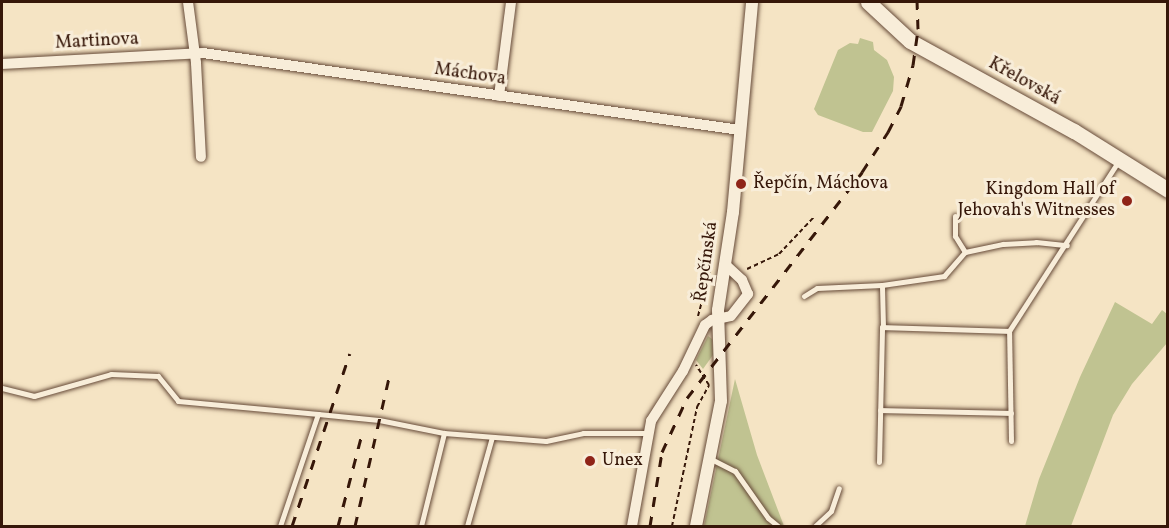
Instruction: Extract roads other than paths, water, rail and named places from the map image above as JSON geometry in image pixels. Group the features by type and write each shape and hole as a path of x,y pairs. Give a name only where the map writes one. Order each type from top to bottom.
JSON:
{"main road":[{"name":"Křelovská","path":"868,2 910,41 1120,159 1167,190"}],"street":[{"path":"188,2 201,157"},
{"path":"499,96 510,2"},
{"name":"Řepčínská","path":"696,526 711,459 722,387 718,319 736,130 752,2"},
{"name":"Martinova","path":"2,64 194,54"},
{"name":"Máchova","path":"194,54 736,130"},
{"path":"632,526 651,421 683,371 708,322 735,313 748,294 746,285 725,264"}],"lane":[{"path":"1011,441 1009,331 1120,159"},
{"path":"955,216 955,236 965,252"},
{"path":"804,296 817,288 882,285 944,276 965,252 1003,244 1036,242 1066,245"},
{"path":"879,462 882,285"},
{"path":"883,327 1009,331"},
{"path":"2,388 34,396 111,374 158,376 178,401 380,420 444,433 546,441 583,433 648,433"},
{"path":"880,410 1011,413"},
{"path":"280,526 318,414"},
{"path":"421,526 444,433"},
{"path":"467,526 492,437"},
{"path":"711,459 735,471 768,518 778,526"},
{"path":"815,526 831,511 839,488"}],"railway":[{"path":"650,526 662,452 687,398 862,172 888,132 901,106 913,65 918,29 917,2"},
{"path":"292,526 350,353"},
{"path":"355,526 390,373"},
{"path":"338,526 363,430"}],"place":[{"name":"Řepčín, Máchova","path":"741,184"},
{"name":"Kingdom Hall of Jehovah's Witnesses","path":"1127,201"},
{"name":"Unex","path":"590,461"}]}
